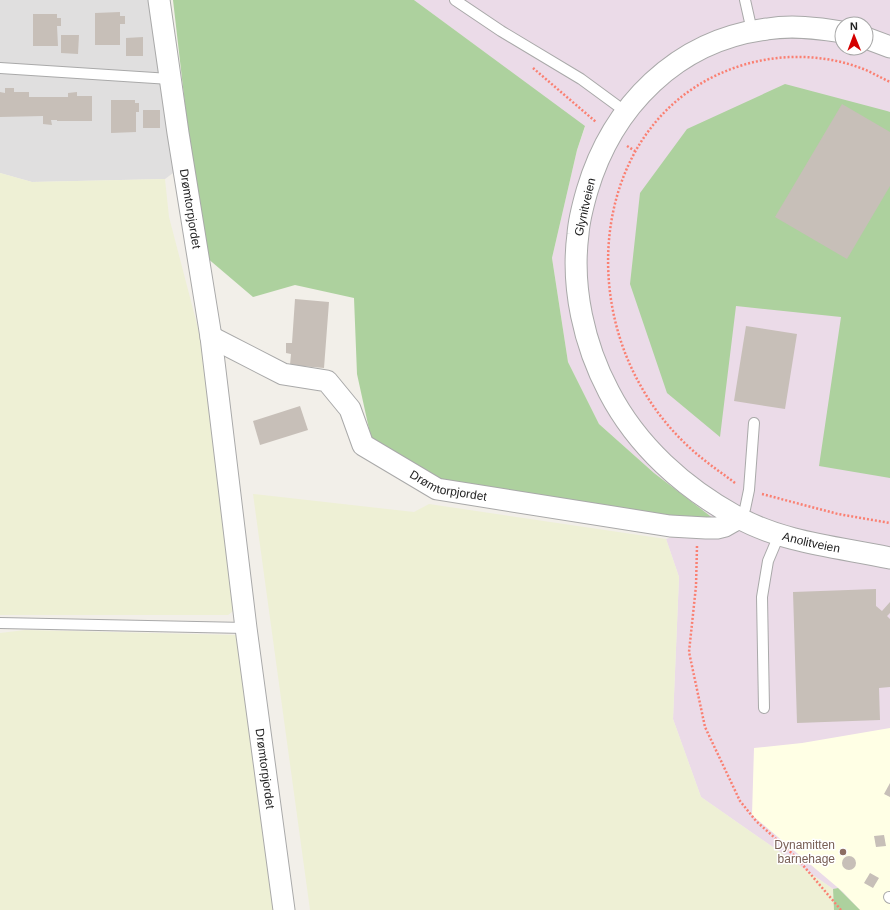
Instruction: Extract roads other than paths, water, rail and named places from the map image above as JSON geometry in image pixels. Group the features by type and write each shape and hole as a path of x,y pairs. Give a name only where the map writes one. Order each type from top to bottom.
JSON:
{"street":[{"name":"Drømtorpjordet","path":"159,0 211,337 246,628 284,910"},
{"name":"Glynitveien","path":"737,517 683,481 666,466 634,432 609,392 595,362 583,321 576,265 577,239 580,218 590,180 611,135 638,97 652,83 679,61 707,46 752,31 768,28 799,27 834,31"},
{"path":"874,41 890,47"},
{"name":"Drømtorpjordet","path":"211,337 283,374 327,381 350,409 363,445 437,489 670,526 717,528 725,526 737,517"},
{"name":"Anolitveien","path":"737,517 779,535 810,543 890,558"}],"lane":[{"path":"455,0 501,31 581,79 626,112"},
{"path":"745,0 752,31"},
{"path":"0,68 170,79"},
{"path":"737,517 744,509 749,490 754,423"},
{"path":"764,708 762,597 768,562 779,535"},
{"path":"0,623 246,628"}],"place":[{"name":"Dynamitten barnehage","path":"843,852"}]}
